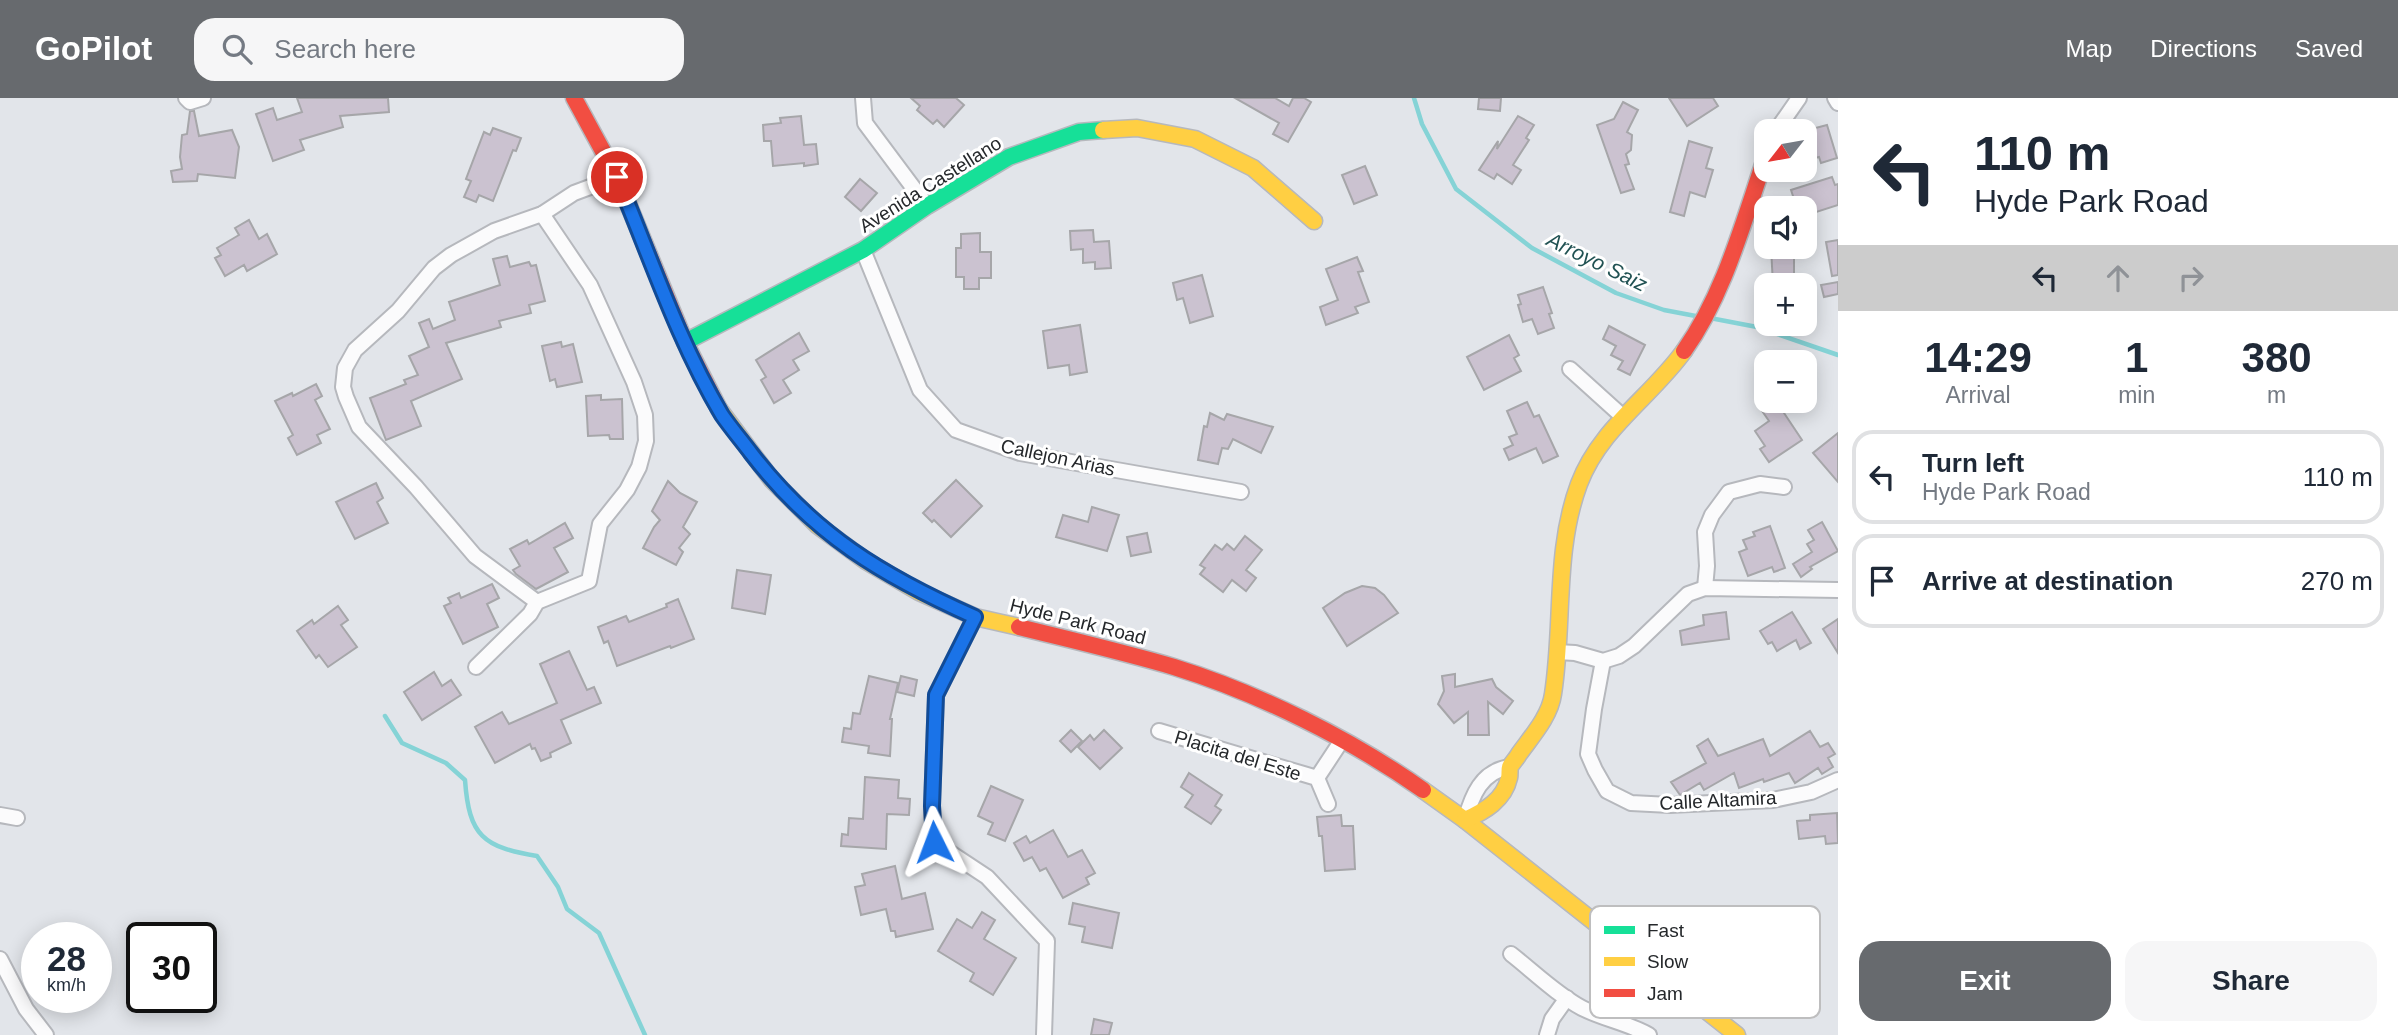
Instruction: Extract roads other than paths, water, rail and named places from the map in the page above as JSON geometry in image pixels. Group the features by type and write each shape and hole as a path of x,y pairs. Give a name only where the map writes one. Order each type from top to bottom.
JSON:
{"main road":[{"name":"Hyde Park Road","path":"574,98 617,177 685,342 723,416 772,480 817,526 919,592 975,617 1117,650 1177,668 1257,698 1342,740 1406,778 1465,820 1590,919"},
{"name":"Avenida Castellano","path":"685,342 863,250 927,206 1009,157 1079,132 1137,128 1195,139 1253,168 1314,221"},
{"path":"1465,820 1483,812 1498,800 1509,779 1510,767 1535,734 1548,709 1555,684 1564,544 1571,505 1591,459 1622,416 1678,359 1700,328 1718,291 1757,182"},
{"name":"Hyde Park Road","path":"1715,1018 1737,1035"}],"street":[{"path":"186,98 190,102 203,98"},
{"path":"863,98 865,123 927,206"},
{"path":"1784,119 1799,98"},
{"path":"1835,98 1838,103"},
{"path":"537,602 475,556 416,487 359,427 349,407 343,377 355,350 398,311 442,261 494,231 542,214 574,193 617,177"},
{"path":"476,667 530,614 537,602 589,581 600,524 633,481 643,454 646,428 642,403 590,285 542,214"},
{"name":"Callejon Arias","path":"863,250 920,390 956,430 1020,453 1241,492"},
{"path":"1570,369 1622,416"},
{"path":"1705,589 1705,532 1712,515 1730,492 1760,484 1784,487"},
{"path":"1557,652 1575,653 1604,661 1627,652 1680,600 1688,594 1705,589 1838,590"},
{"path":"975,617 936,695 932,806 934,842 987,877 1046,941 1044,1035"},
{"name":"Calle Altamira","path":"1604,661 1588,754 1607,790 1631,803 1670,805 1773,800 1811,792 1838,780"},
{"name":"Placita del Este","path":"1159,731 1317,778"},
{"name":"Placita del Este","path":"1317,778 1342,740"},
{"path":"1465,820 1473,797 1483,780 1496,771 1510,767"},
{"name":"Placita del Este","path":"1317,778 1328,804"},
{"path":"0,815 17,818"},
{"path":"1511,954 1567,998 1590,1011"},
{"path":"0,959 26,1009 46,1035"},
{"path":"1547,1035 1552,1019 1567,998"},
{"path":"1610,1018 1649,1035"}],"waterway":[{"name":"Arroyo Saiz","path":"1414,98 1422,124 1456,189 1532,248 1616,293 1664,310 1701,317"},
{"name":"Arroyo Saiz","path":"1710,318 1757,327 1838,355"},
{"path":"385,716 402,743 446,763 465,780 470,814 482,836 504,848 537,856 558,887 567,909 599,933 645,1035"}]}
